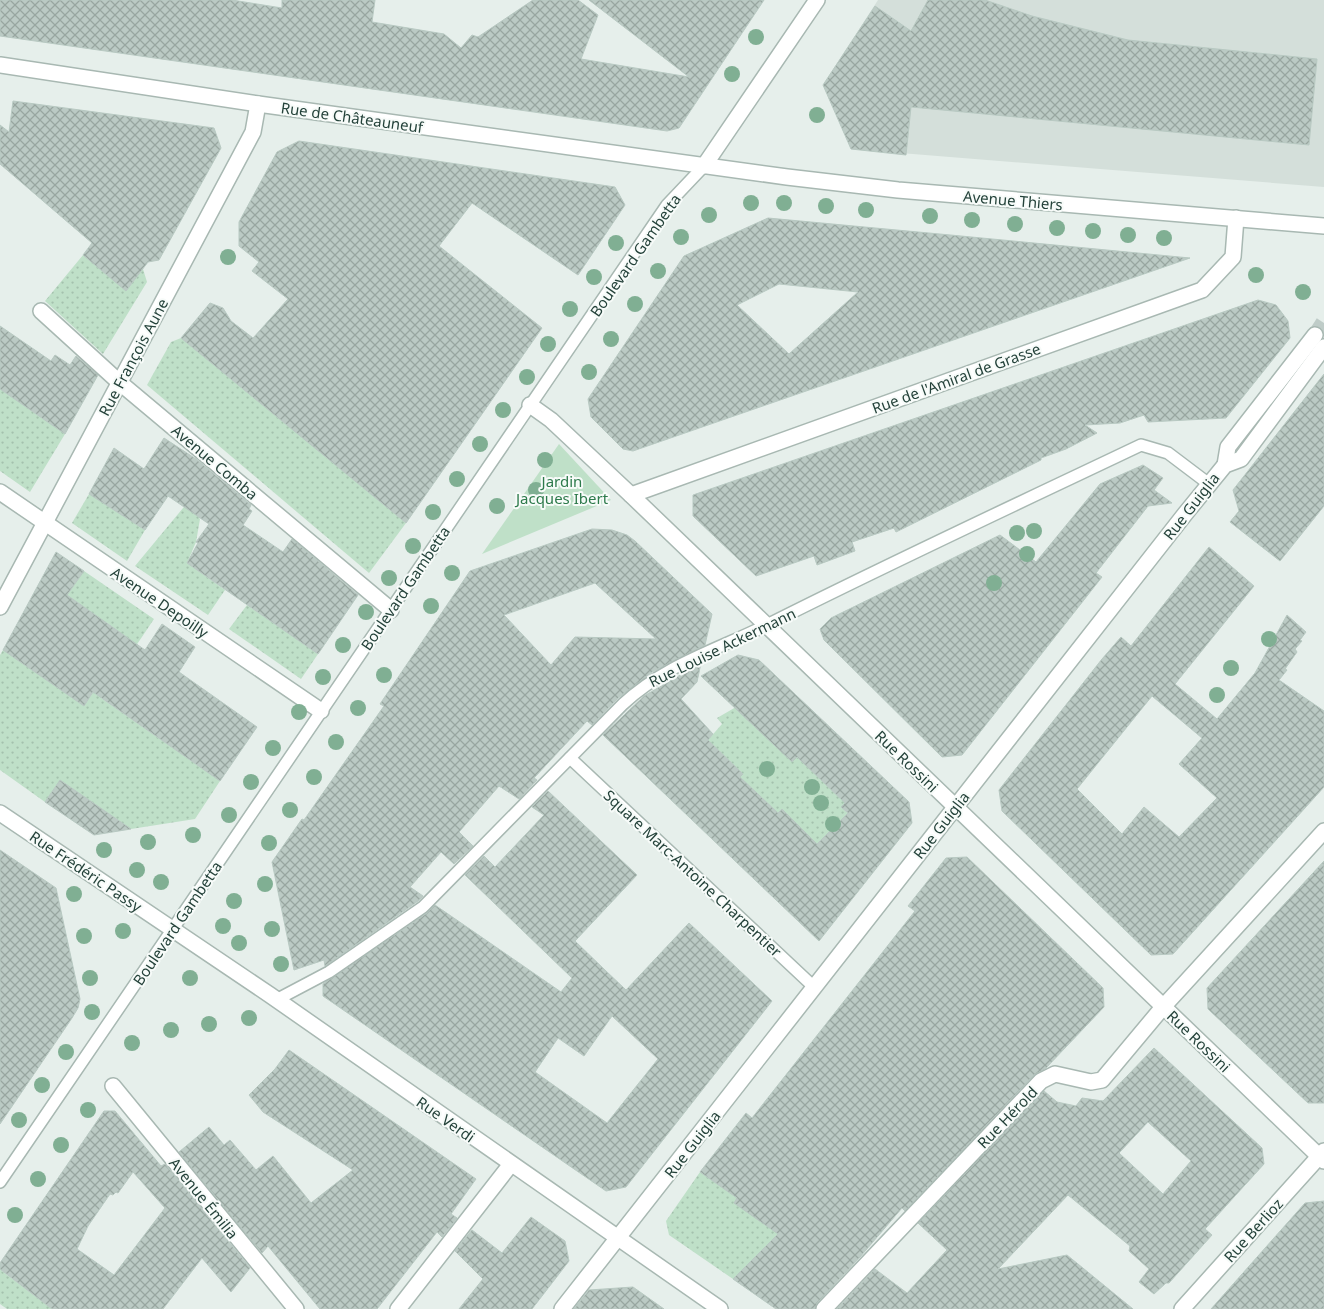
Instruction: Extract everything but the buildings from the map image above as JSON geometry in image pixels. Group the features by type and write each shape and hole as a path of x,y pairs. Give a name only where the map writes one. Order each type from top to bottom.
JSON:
{"street":[{"name":"Boulevard Gambetta","path":"704,166 816,0"},
{"name":"Rue de Châteauneuf","path":"0,65 258,104 704,166"},
{"name":"Rue François Aune","path":"0,607 253,132 258,104"},
{"name":"Avenue Thiers","path":"704,166 898,190 1324,226"},
{"name":"Rue de l'Amiral de Grasse","path":"631,495 1202,290 1233,258 1236,218"},
{"name":"Avenue Comba","path":"41,311 119,382 391,610"},
{"path":"1225,465 1228,447 1314,335"},
{"name":"Rue Guiglia","path":"562,1309 815,988 954,806 1209,484 1225,465 1241,458 1324,347"},
{"name":"Rue Rossini","path":"530,405 551,420 631,495 1163,1007 1322,1156"},
{"name":"Avenue Depoilly","path":"0,492 321,711"},
{"name":"Rue Frédéric Passy","path":"0,813 172,930"},
{"name":"Rue Hérold","path":"824,1309 1041,1081 1055,1074 1091,1082 1102,1080 1163,1007 1324,831"},
{"name":"Rue Verdi","path":"172,930 276,1000 720,1309"},
{"name":"Avenue Émilia","path":"113,1086 296,1309"},
{"name":"Rue Berlioz","path":"1182,1309 1322,1156"},
{"path":"398,1309 511,1164"}],"lane":[{"name":"Boulevard Gambetta","path":"0,1182 667,205 704,166"},
{"name":"Rue Louise Ackermann","path":"276,1000 329,972 423,906 643,685 673,667 766,626 1141,445 1168,453 1209,484"},
{"name":"Square Marc-Antoine Charpentier","path":"570,758 815,988"}],"shaded area":[{"path":"878,0 1324,0 1324,187 851,149 823,85"}],"green space":[{"path":"83,255 126,291 143,269 147,282 103,354 45,301"},
{"path":"181,338 406,523 369,573 147,385 171,342"},
{"path":"0,389 65,434 30,492 0,471"},
{"name":"Jardin Jacques Ibert","path":"559,444 611,500 482,554"},
{"path":"89,494 145,530 127,561 72,523"},
{"path":"188,502 200,519 196,542 187,563 225,590 208,615 135,566"},
{"path":"84,571 154,619 101,698 220,781 195,819 131,829 60,780 45,802 0,770 0,655 3,650 84,706 129,639 106,622 95,637 71,618 80,604 67,595"},
{"path":"247,605 318,654 301,679 229,629"},
{"path":"736,707 792,762 797,757 845,803 841,807 855,820 839,838 830,831 815,846 799,831 801,828 782,809 778,813 740,777 743,774 708,740 722,724 717,718"},
{"path":"700,1172 737,1198 734,1203 782,1230 733,1279 669,1235 666,1221"},
{"path":"0,1265 2,1271 52,1309 7,1309 0,1304"}],"tunnel":[{"path":"1315,335 1324,321"}]}
